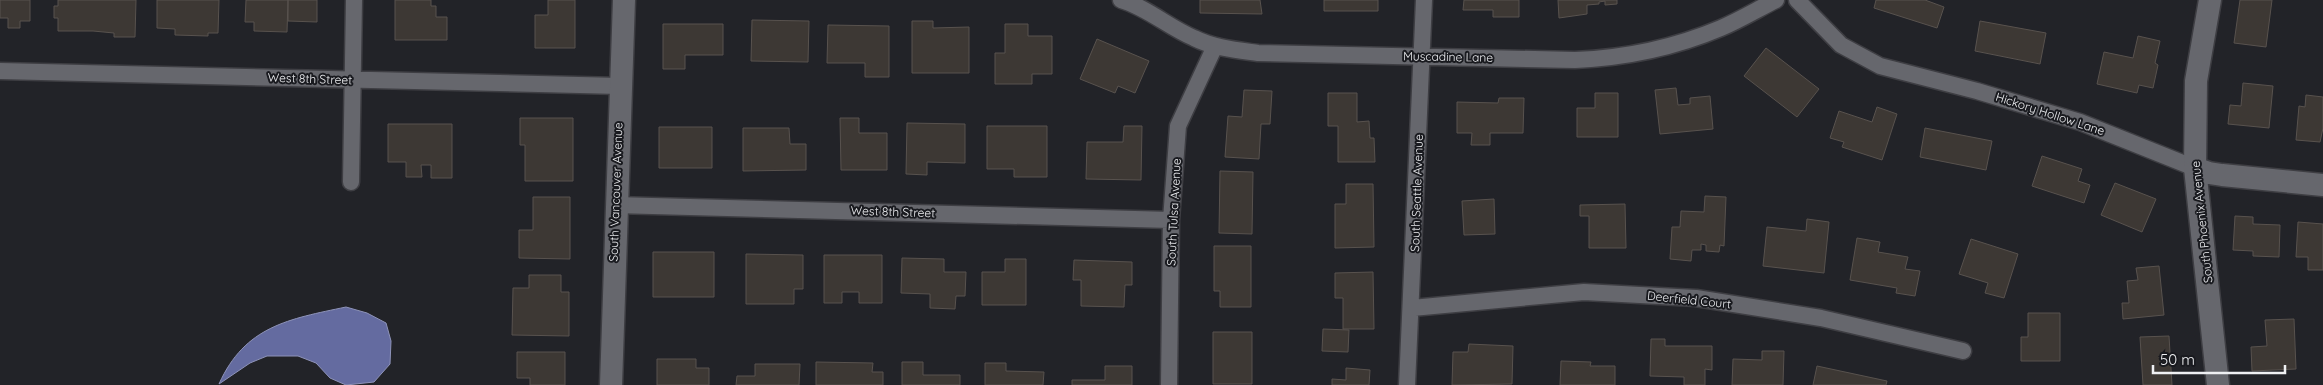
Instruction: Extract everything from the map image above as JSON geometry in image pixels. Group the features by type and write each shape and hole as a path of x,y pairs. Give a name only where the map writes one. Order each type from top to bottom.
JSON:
{"street":[{"path":"351,182 354,0"},
{"name":"South Vancouver Avenue","path":"611,385 615,205 624,0"},
{"name":"South Seattle Avenue","path":"1408,385 1424,0"},
{"name":"Muscadine Lane","path":"1132,2 1194,38 1216,46 1258,53 1575,60 1614,58 1658,48 1721,28 1776,0"},
{"name":"Hickory Hollow Lane","path":"1797,0 1841,45 1880,66 1977,91 2080,122 2209,173 2323,185"},
{"name":"South Phoenix Avenue","path":"2210,0 2196,81 2195,168 2218,385"},
{"name":"South Tulsa Avenue","path":"1169,385 1172,220 1178,126 1216,46"},
{"name":"West 8th Street","path":"0,70 620,86"},
{"name":"West 8th Street","path":"615,205 1172,220"},
{"name":"Deerfield Court","path":"1412,308 1584,292 1696,298 1821,318 1963,351"}],"water":[{"path":"346,307 367,313 386,323 391,341 390,364 374,382 346,385 330,378 316,363 298,356 267,356 250,363 219,384 242,349 256,337 288,321"}],"building":[{"path":"0,0 30,0 30,21 20,21 20,28 8,28 8,18 0,18"},
{"path":"58,0 136,0 135,37 114,37 114,33 93,31 58,31 58,18 54,18 54,6 58,6"},
{"path":"157,0 219,0 218,33 208,33 208,36 175,35 175,29 157,28"},
{"path":"246,0 288,0 287,32 254,31 254,22 245,22"},
{"path":"288,0 317,0 317,22 288,21"},
{"path":"395,0 431,0 431,6 436,6 436,17 447,17 447,40 395,40"},
{"path":"548,0 575,0 575,48 535,48 535,15 548,15"},
{"path":"1200,0 1260,0 1262,14 1200,13"},
{"path":"1324,0 1378,0 1378,11 1324,11"},
{"path":"1464,0 1519,0 1519,17 1493,17 1493,10 1463,10"},
{"path":"1558,0 1617,0 1617,4 1605,5 1605,1 1599,2 1599,4 1587,5 1587,14 1559,18"},
{"path":"1876,0 1925,0 1944,7 1937,28 1874,8"},
{"path":"2240,0 2272,0 2266,47 2234,43"},
{"path":"752,20 809,21 808,62 751,61"},
{"path":"912,21 933,21 933,28 969,27 969,73 912,73"},
{"path":"1980,21 2046,33 2040,64 1975,51"},
{"path":"663,24 723,24 723,55 685,55 685,69 663,69"},
{"path":"1005,24 1028,24 1028,36 1052,36 1052,74 1032,74 1032,84 995,84 995,53 1005,53"},
{"path":"828,25 889,26 889,77 865,77 865,63 827,63"},
{"path":"2138,36 2160,41 2155,63 2158,65 2153,88 2139,85 2137,93 2097,84 2104,52 2133,58"},
{"path":"1097,39 1149,61 1135,93 1118,86 1115,93 1080,79"},
{"path":"1766,48 1819,89 1797,117 1744,76"},
{"path":"2243,83 2273,86 2269,128 2228,124 2230,105 2241,106"},
{"path":"1676,88 1678,105 1690,104 1690,98 1710,96 1713,129 1660,134 1655,90"},
{"path":"1244,90 1272,91 1270,124 1261,124 1259,159 1225,157 1228,116 1242,117"},
{"path":"1328,93 1357,93 1357,122 1369,121 1370,138 1374,138 1375,162 1338,162 1338,126 1328,126"},
{"path":"1595,93 1618,93 1618,137 1577,137 1577,108 1595,108"},
{"path":"2306,95 2323,97 2323,128 2320,142 2296,140 2299,106 2305,107"},
{"path":"1499,98 1524,98 1523,133 1490,133 1490,145 1471,145 1472,133 1457,133 1457,102 1498,103"},
{"path":"1877,107 1897,114 1882,160 1842,147 1844,142 1830,138 1839,111 1872,122"},
{"path":"520,118 573,118 573,181 525,181 525,145 520,145"},
{"path":"840,118 859,118 859,133 887,133 887,170 841,170"},
{"path":"907,123 965,124 965,163 927,162 927,175 906,174"},
{"path":"388,124 452,124 452,178 431,178 431,165 421,165 422,177 406,177 406,162 388,162"},
{"path":"987,126 1047,126 1047,177 1014,177 1014,169 987,169"},
{"path":"1124,126 1142,126 1141,180 1086,179 1087,142 1123,142"},
{"path":"659,127 712,127 712,168 659,168"},
{"path":"743,128 789,128 790,144 806,144 806,170 743,171"},
{"path":"1925,128 1992,141 1986,170 1920,157"},
{"path":"2042,156 2082,169 2078,181 2090,185 2084,203 2032,186"},
{"path":"1220,171 1253,172 1252,234 1219,233"},
{"path":"2115,183 2156,199 2142,232 2101,215"},
{"path":"1346,184 1373,184 1374,247 1335,248 1335,204 1346,204"},
{"path":"1705,196 1726,197 1724,246 1720,245 1719,252 1706,251 1706,245 1701,244 1701,250 1692,250 1691,261 1670,259 1672,227 1680,227 1681,211 1704,212"},
{"path":"533,197 570,197 570,259 519,258 519,230 533,230"},
{"path":"1494,199 1495,234 1464,235 1462,201"},
{"path":"1625,204 1626,248 1589,248 1589,216 1580,216 1580,205"},
{"path":"2235,216 2253,217 2253,224 2280,225 2279,257 2253,256 2253,251 2233,250"},
{"path":"1807,219 1829,222 1824,273 1763,266 1767,227 1806,231"},
{"path":"2298,222 2323,224 2323,270 2308,270 2308,257 2296,257"},
{"path":"1857,238 1880,242 1878,252 1908,257 1905,269 1920,271 1915,296 1896,293 1897,288 1850,280"},
{"path":"1971,239 2018,254 2004,298 1985,293 1988,283 1959,274"},
{"path":"1214,246 1251,246 1251,307 1220,307 1220,291 1214,291"},
{"path":"653,252 714,252 714,297 653,297"},
{"path":"746,254 803,255 803,289 794,289 794,304 746,304"},
{"path":"824,255 882,255 882,303 859,303 859,292 842,292 842,303 824,303"},
{"path":"902,258 944,259 944,272 966,272 965,296 956,296 955,309 930,308 930,294 901,293"},
{"path":"1005,259 1026,259 1026,305 982,305 982,272 1005,272"},
{"path":"1074,260 1132,262 1132,285 1125,285 1124,307 1081,306 1081,280 1073,280"},
{"path":"2159,266 2164,315 2123,319 2122,303 2129,303 2127,281 2138,280 2136,268"},
{"path":"1373,272 1374,329 1343,329 1343,298 1335,298 1335,273"},
{"path":"529,275 561,275 561,292 569,292 569,336 512,335 513,288 529,288"},
{"path":"2028,313 2060,313 2060,361 2021,361 2021,337 2028,337"},
{"path":"2294,319 2296,369 2252,371 2251,347 2267,346 2265,320"},
{"path":"1323,329 1349,330 1348,352 1322,351"},
{"path":"1213,332 1252,332 1252,384 1213,384"},
{"path":"2169,336 2172,385 2143,385 2140,337"},
{"path":"1651,339 1665,339 1665,346 1712,346 1712,370 1705,369 1705,385 1684,385 1684,377 1650,376"},
{"path":"1469,344 1513,346 1512,384 1452,385 1453,352 1468,352"},
{"path":"1762,351 1784,351 1783,385 1732,385 1733,359 1762,360"},
{"path":"517,352 565,352 565,385 530,385 530,378 517,378"},
{"path":"657,359 696,359 696,368 709,368 709,385 657,385"},
{"path":"1561,361 1591,362 1590,366 1615,366 1615,385 1560,385"},
{"path":"816,362 873,363 872,372 883,372 883,385 816,385"},
{"path":"902,362 923,362 923,375 960,375 960,385 902,385"},
{"path":"985,363 1006,363 1006,371 1044,372 1043,385 985,385"},
{"path":"755,364 800,364 799,385 736,385 737,376 755,376"},
{"path":"1105,366 1132,366 1132,385 1072,385 1072,380 1105,380"},
{"path":"1817,366 1887,381 1886,385 1813,385"},
{"path":"1346,368 1370,370 1369,385 1332,385 1332,379 1346,380"}]}
